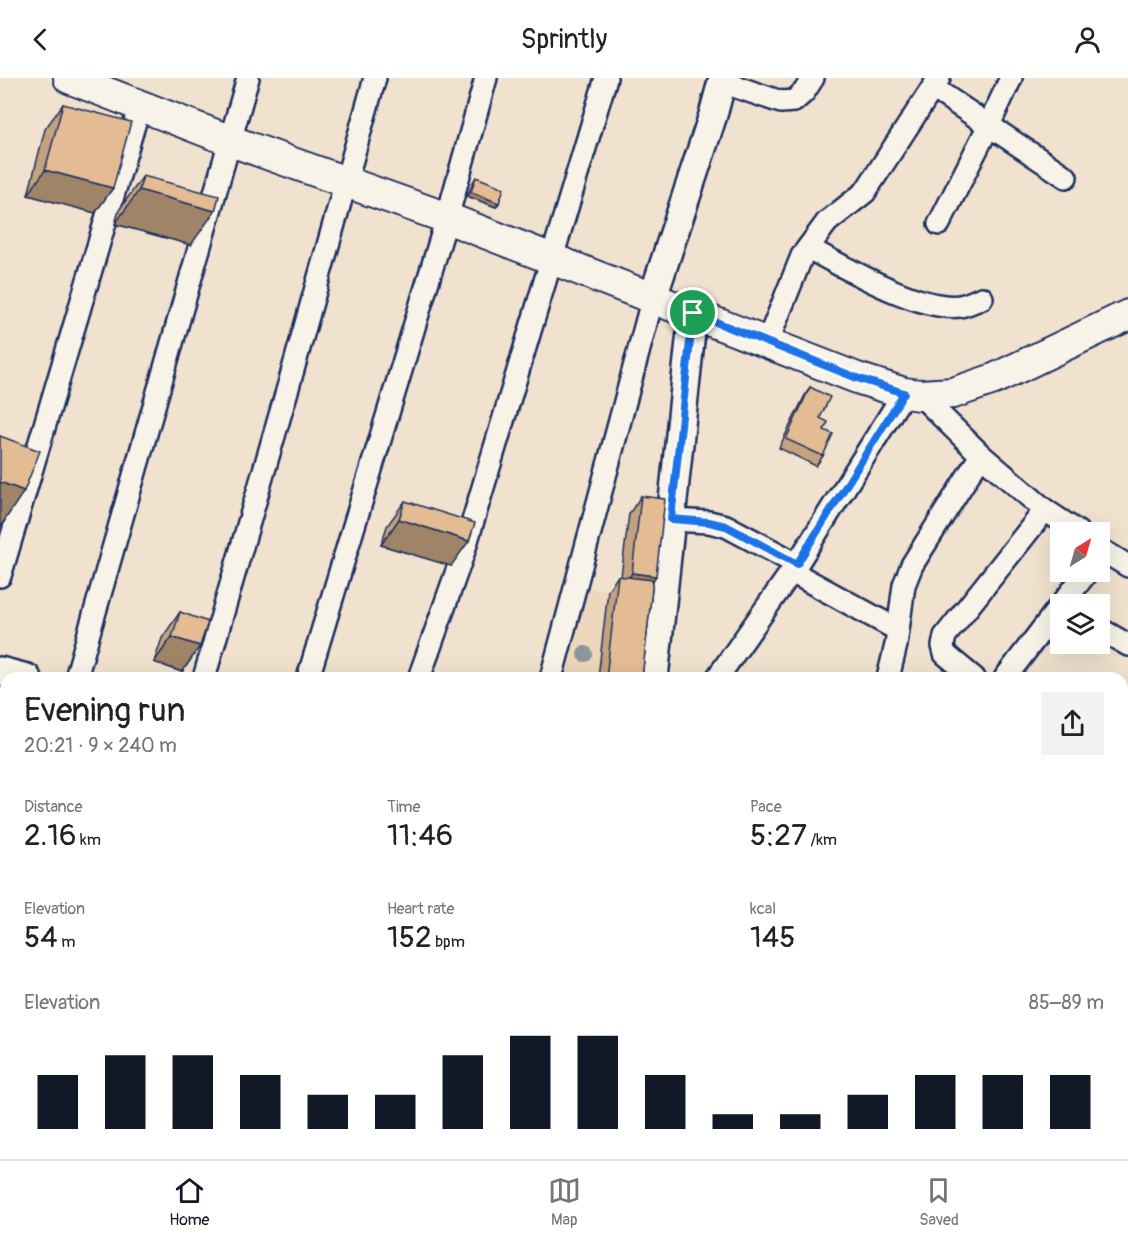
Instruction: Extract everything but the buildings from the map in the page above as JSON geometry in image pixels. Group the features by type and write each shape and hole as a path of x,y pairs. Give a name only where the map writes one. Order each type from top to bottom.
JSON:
{"main road":[{"path":"69,78 112,86 140,105 231,141 447,218 857,378 912,394 953,393 994,378 1128,315"}],"street":[{"path":"78,672 248,78"},
{"path":"206,672 375,78"},
{"path":"310,672 447,218 486,78"},
{"path":"422,672 463,554 606,78"},
{"path":"553,672 653,297 710,126 722,80 781,102 794,101 804,92 813,78"},
{"path":"939,224 1011,78"},
{"path":"767,343 802,256 827,222 865,192 936,83 989,125 1066,177"},
{"path":"0,576 4,548 140,105"},
{"path":"808,248 892,290 935,305 961,306 982,298"},
{"path":"655,672 693,313"},
{"path":"721,672 795,568 912,394 1045,510 1062,522"},
{"path":"889,672 896,645 904,585 912,566 981,455"},
{"path":"967,672 945,654 943,646 945,636 1045,510"},
{"path":"671,519 709,522 726,526 898,630"},
{"path":"1110,557 1128,566"},
{"path":"1070,594 1079,582"},
{"path":"1010,672 1050,620"},
{"path":"1110,635 1128,645"}],"shaded area":[{"path":"582,587 644,594 635,672 559,672"}],"route":[{"path":"693,313 857,378 904,393 797,564 726,526 709,522 671,519 693,313"}]}
